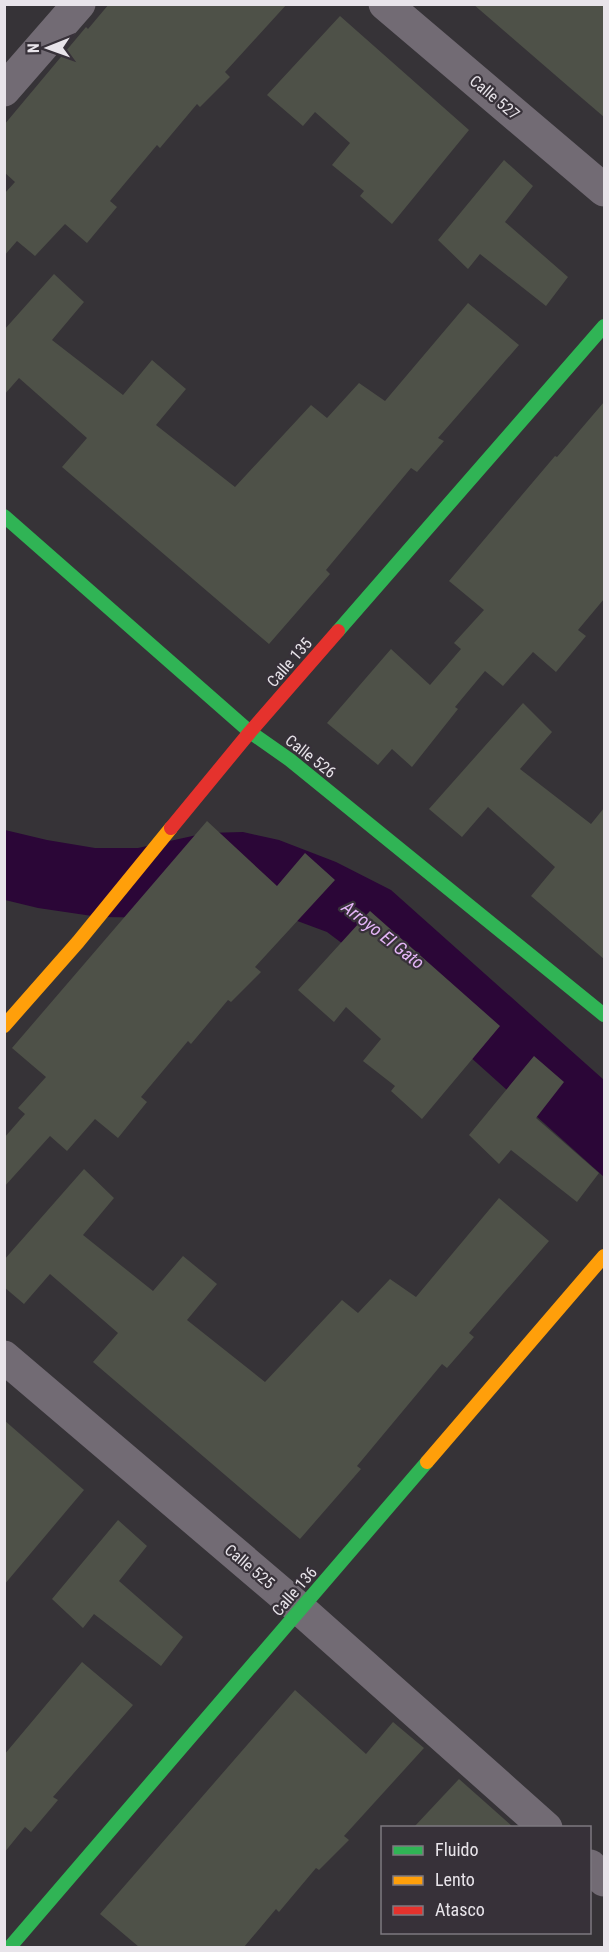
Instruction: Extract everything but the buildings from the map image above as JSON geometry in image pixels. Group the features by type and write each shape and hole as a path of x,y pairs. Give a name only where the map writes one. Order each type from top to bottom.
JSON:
{"street":[{"path":"4,90 79,4"},
{"name":"Calle 527","path":"385,4 604,190"},
{"name":"Calle 135","path":"4,1026 78,942 250,732 604,326"},
{"name":"Calle 526","path":"4,516 250,732 290,760 604,1015"},
{"name":"Calle 136","path":"9,1947 604,1256"},
{"name":"Calle 525","path":"4,1357 300,1608 545,1826"},
{"path":"591,1867 604,1880"}],"water":[{"name":"Arroyo El Gato","path":"5,830 95,848 138,848 206,833 243,832 279,840 336,862 391,890 604,1080 604,1177 351,950 327,932 292,919 99,917 38,908 5,900"}],"traffic: fast":[{"path":"338,631 604,326"},
{"path":"4,516 250,732 290,760 604,1015"},
{"path":"9,1948 427,1462"}],"traffic: slow":[{"path":"4,1026 78,942 171,828"},
{"path":"427,1462 604,1256"}],"traffic: jam":[{"path":"171,828 250,732 338,631"}]}
